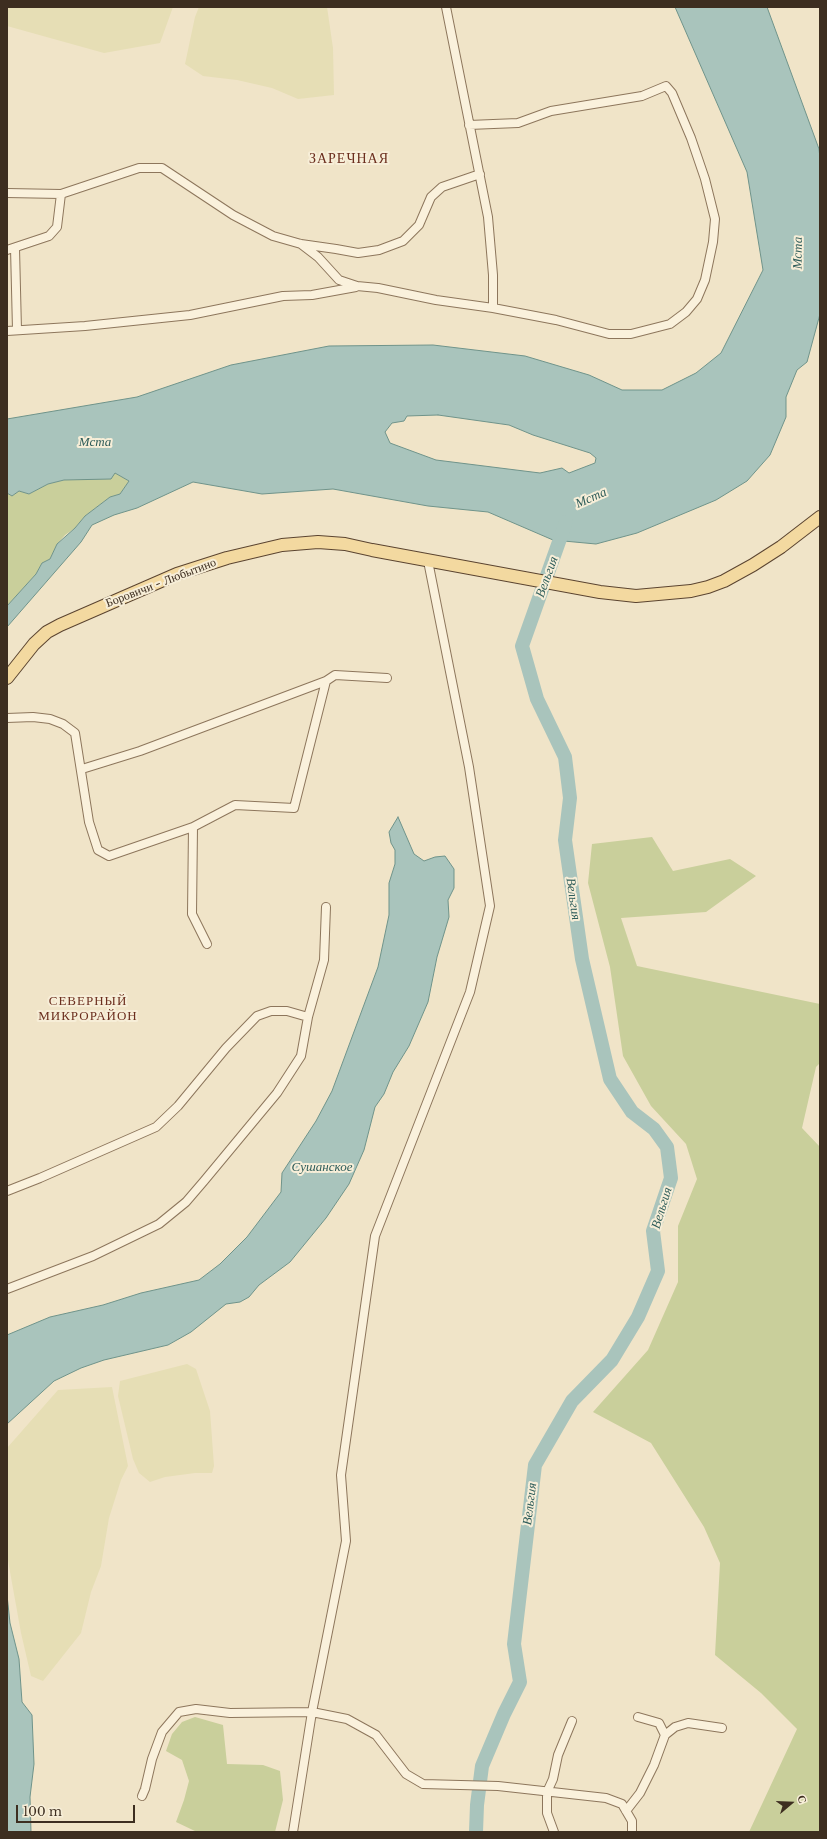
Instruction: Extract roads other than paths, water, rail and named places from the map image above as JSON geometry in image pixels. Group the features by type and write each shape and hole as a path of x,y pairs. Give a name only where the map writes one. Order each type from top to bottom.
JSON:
{"main road":[{"name":"Боровичи - Любытино","path":"7,678 34,644 47,632 60,625 177,574 227,558 282,545 318,542 345,544 600,592 636,596 691,591 724,581 781,547 820,517"}],"street":[{"path":"446,7 488,217 494,275 493,308"},
{"path":"301,244 318,256 339,280 357,286 378,288 436,300 493,308 556,320 609,334 631,334 670,324 686,312 697,299 705,280 713,242 714,220 705,179 691,138 672,93 666,86 642,96 551,111 518,123 469,125"},
{"path":"7,193 61,194 139,168 162,168 233,215 273,236 301,244 358,254 379,250 403,241 419,225 431,197 442,187 480,174"},
{"path":"17,330 11,249 49,236 57,227 61,194"},
{"path":"7,331 190,315 283,296 312,295 357,286"},
{"path":"293,1832 312,1712 346,1541 341,1475 375,1236 470,992 490,906 469,767 428,560"},
{"path":"82,769 140,750 326,681 335,675 387,678"},
{"path":"7,718 33,717 50,719 63,724 76,733 89,822 98,850 109,856 193,827 234,805 294,808 326,681"},
{"path":"193,827 192,914 207,944"},
{"path":"7,1289 94,1256 152,1228 186,1202 277,1093 301,1056 308,1017 324,960 326,907"},
{"path":"7,1190 40,1178 156,1127 178,1106 226,1048 256,1016 271,1011 287,1011 308,1017"},
{"path":"142,1796 152,1759 162,1732 179,1712 196,1709 230,1713 312,1712 347,1719 376,1735 406,1774 423,1784 498,1786 606,1798 622,1804 632,1822 632,1832"},
{"path":"638,1717 659,1723 664,1736"},
{"path":"554,1832 547,1813 547,1792 553,1779 560,1748 572,1721"},
{"path":"626,1811 640,1793 654,1765 664,1736 675,1727 688,1723 722,1728"}],"water":[{"name":"Мста","path":"675,7 767,7 819,149 820,314 807,362 797,370 786,397 786,417 770,455 747,481 716,500 637,533 596,544 553,540 488,512 428,506 333,489 262,494 193,482 137,508 114,515 92,525 81,542 7,627 7,606 36,574 42,563 50,559 57,544 75,528 85,516 110,497 120,494 129,481 115,473 111,479 64,480 48,484 29,494 19,491 12,496 7,493 7,419 137,397 231,365 329,346 433,345 525,356 589,375 622,390 662,390 696,373 721,353 763,270 747,172","holes":["438,415 509,425 533,435 590,453 596,458 595,463 569,473 562,468 540,473 436,460 390,443 385,432 392,423 404,421 407,416"]},
{"name":"Сушанское","path":"398,817 414,854 424,861 435,857 445,856 454,869 454,888 448,900 449,917 437,957 428,1002 409,1046 393,1072 384,1094 375,1107 364,1150 349,1184 326,1218 290,1262 259,1285 249,1297 240,1302 226,1304 191,1332 168,1345 104,1360 81,1368 54,1381 7,1424 7,1335 50,1317 103,1305 141,1293 199,1280 220,1264 247,1237 281,1192 282,1173 316,1121 332,1091 378,967 389,915 389,883 395,864 395,850 391,843 389,832"},
{"path":"7,1595 10,1623 19,1659 22,1702 32,1715 34,1764 30,1797 31,1832 7,1832"}],"waterway":[{"name":"Вельгия","path":"476,1832 477,1805 482,1766 504,1714 520,1682 514,1644 535,1465 572,1401 612,1360 638,1317 658,1271 653,1231 671,1178 667,1147 654,1129 632,1112 610,1079 582,959 565,840 570,798 565,757 537,699 522,646 566,522"}],"district":[{"name":"ЗАРЕЧНАЯ","path":"349,159"},
{"name":"СЕВЕРНЫЙ МИКРОРАЙОН","path":"88,1008"}]}
